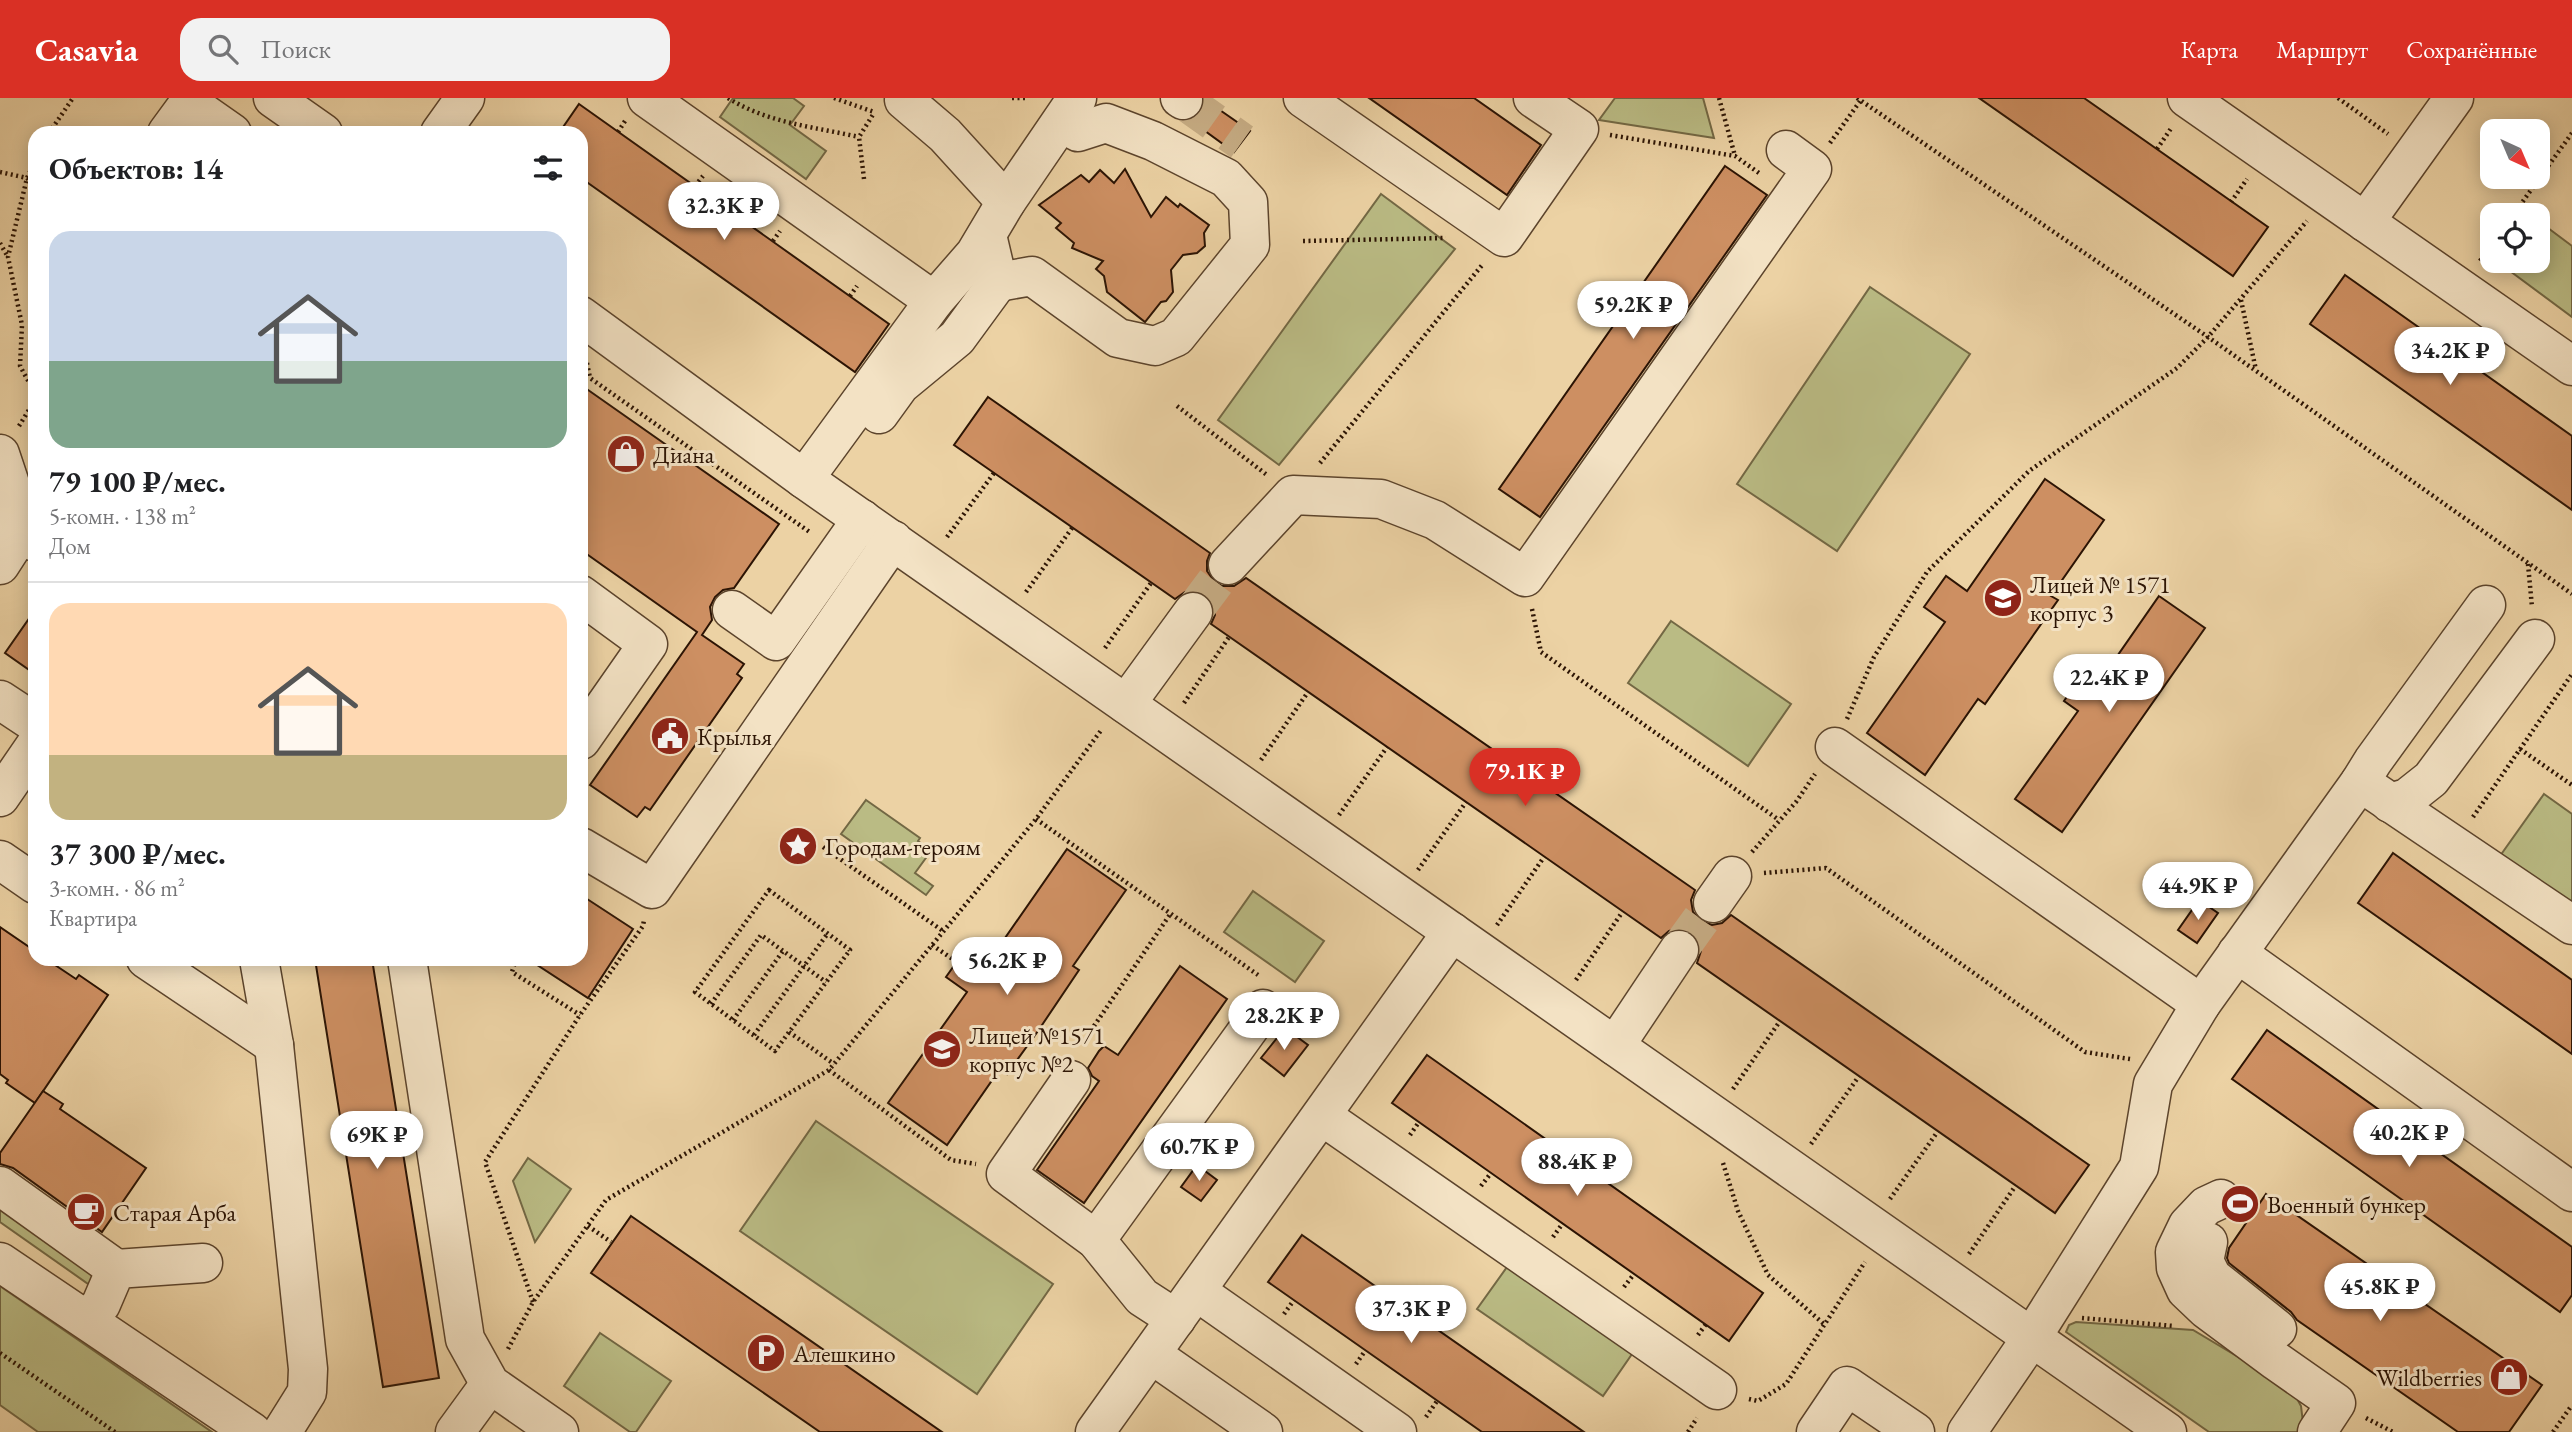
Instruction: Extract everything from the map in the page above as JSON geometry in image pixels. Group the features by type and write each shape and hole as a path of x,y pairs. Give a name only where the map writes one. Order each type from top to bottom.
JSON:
{"street":[{"path":"255,126 274,98 313,126"},
{"path":"445,126 465,98"},
{"path":"647,98 934,301"},
{"path":"1303,98 1504,237 1579,130 1533,98"},
{"path":"2187,98 2572,366"},
{"path":"2365,222 2454,98"},
{"path":"172,126 189,103 222,126"},
{"path":"886,106 945,135 1006,202"},
{"path":"813,485 934,301 975,254 1006,202 1070,109"},
{"path":"813,485 900,386 957,338 998,282 1032,276 1118,338 1155,346 1176,337 1250,245 1248,202 1226,178 1153,141 1115,111 1078,132 1070,109"},
{"path":"1228,565 1293,495 1381,499 1436,520 1525,577 1797,171"},
{"path":"987,235 998,282"},
{"path":"588,338 877,529 1114,716 1452,932 1615,1046 2039,1326 2167,1432"},
{"path":"0,454 12,490 18,547"},
{"path":"732,610 776,641 838,553 877,529"},
{"path":"588,851 652,889 877,529"},
{"path":"588,601 648,644 588,730"},
{"path":"1967,1432 2039,1326 2140,1167 2153,1084 2202,1004 2237,953 2375,792 2372,761 2486,605"},
{"path":"1114,716 1194,612"},
{"path":"2375,792 2407,798 2431,779 2535,639"},
{"path":"0,700 28,718"},
{"path":"1835,747 2202,1004"},
{"path":"0,797 28,756"},
{"path":"2375,792 2572,925"},
{"path":"0,860 28,879"},
{"path":"1095,1432 1452,932"},
{"path":"1615,1046 1679,950"},
{"path":"2237,953 2572,1192"},
{"path":"156,966 274,1045"},
{"path":"259,966 274,1045 308,1369 307,1392 282,1432"},
{"path":"408,966 465,1339 490,1384 559,1432"},
{"path":"1096,1240 1263,1009"},
{"path":"1071,1080 1006,1174 1096,1240 1142,1297 1186,1305 1397,1432"},
{"path":"1322,1116 1717,1390"},
{"path":"0,1186 116,1269 203,1263"},
{"path":"2221,1199 2206,1206 2188,1225 2175,1252 2176,1268 2186,1290 2266,1354 2326,1418"},
{"path":"2208,1242 2204,1261 2212,1277 2291,1340 2326,1418"},
{"path":"0,1262 252,1432"},
{"path":"88,1320 101,1304 116,1269"},
{"path":"1151,1354 1263,1432"},
{"path":"455,1432 490,1384"},
{"path":"1816,1432 1847,1386 1916,1432"}],"path":[{"path":"54,126 73,98"},
{"path":"728,98 790,124 859,137"},
{"path":"834,98 886,106"},
{"path":"1012,98 1025,98"},
{"path":"1718,98 1735,156"},
{"path":"2338,98 2415,153"},
{"path":"1579,130 1735,156 1797,171 1859,99 2208,337 2572,594"},
{"path":"864,180 859,137 886,106"},
{"path":"2522,203 2572,133"},
{"path":"0,172 27,178 8,257"},
{"path":"2165,1065 2085,1052 1826,868 1723,889 1796,802 1835,747 1874,657 1927,572 2029,471 2177,368 2208,337 2328,196"},
{"path":"1177,406 1293,495 1504,237"},
{"path":"1303,241 1451,238"},
{"path":"0,243 8,257 22,324 20,366 28,380"},
{"path":"2241,299 2256,372"},
{"path":"588,367 590,378 838,553"},
{"path":"941,546 994,473"},
{"path":"1019,602 1072,527"},
{"path":"1525,577 1541,652 1779,820"},
{"path":"1099,657 1151,583"},
{"path":"1177,712 1229,637"},
{"path":"2453,846 2572,674"},
{"path":"1256,767 1308,692"},
{"path":"490,1384 533,1302 606,1200 829,1070 1036,819 1114,716"},
{"path":"1334,823 1387,747"},
{"path":"2520,749 2572,785"},
{"path":"1412,877 1465,802"},
{"path":"1036,819 1268,983 1272,995 1263,1009"},
{"path":"823,848 943,932"},
{"path":"1491,933 1544,857"},
{"path":"533,1302 485,1162 580,1015 643,926 652,889"},
{"path":"769,890 828,933 850,950 775,1051 695,992 769,890"},
{"path":"1570,988 1623,911"},
{"path":"1094,1026 1171,914"},
{"path":"754,1035 828,933"},
{"path":"711,1004 761,935 826,982"},
{"path":"932,945 957,962"},
{"path":"733,1020 783,951"},
{"path":"514,966 512,972 580,1015"},
{"path":"1727,1098 1780,1021"},
{"path":"789,1032 834,1064"},
{"path":"829,1070 951,1160 995,1167 1006,1174"},
{"path":"1805,1153 1859,1076"},
{"path":"1717,1390 1758,1401 1786,1384 1825,1325 1883,1221 1938,1131"},
{"path":"1721,1158 1738,1211 1768,1275 1825,1325"},
{"path":"1962,1263 2016,1185"},
{"path":"588,1226 611,1242"},
{"path":"2039,1326 2178,1326"},
{"path":"0,1353 115,1432"},
{"path":"2553,1432 2572,1405"}],"green space":[{"path":"733,98 793,98 804,106 790,125 826,151 806,179 720,117"},
{"path":"1615,98 1703,98 1714,138 1599,120"},
{"path":"1381,194 1455,249 1279,465 1218,420"},
{"path":"2550,230 2572,246 2572,317 2513,273 2550,273"},
{"path":"1870,287 1970,354 1837,551 1737,484"},
{"path":"1671,621 1791,704 1748,766 1628,683"},
{"path":"2544,794 2572,814 2572,907 2500,856"},
{"path":"866,800 920,838 918,841 931,851 915,873 933,886 926,895 841,834"},
{"path":"1253,891 1324,941 1295,982 1224,932"},
{"path":"816,1121 1053,1284 977,1394 740,1231"},
{"path":"528,1158 571,1189 535,1242 513,1181"},
{"path":"0,1205 99,1274 91,1286 0,1222"},
{"path":"1507,1267 1632,1354 1603,1396 1477,1309"},
{"path":"0,1286 212,1432 38,1432 0,1405"},
{"path":"2076,1322 2193,1330 2280,1382 2295,1395 2301,1406 2303,1423 2299,1432 2209,1432 2066,1332 2069,1325"},
{"path":"600,1333 671,1381 636,1432 630,1432 564,1386"}],"building":[{"path":"1369,98 1474,98 1541,145 1507,195"},
{"path":"1979,98 2084,98 2268,227 2233,276"},
{"path":"1204,99 1250,131 1234,152 1190,120 1201,113"},
{"path":"579,104 889,324 855,372 588,183 588,126 564,126"},
{"path":"1725,166 1767,195 1540,517 1499,489"},
{"path":"1125,169 1151,217 1166,197 1209,225 1204,233 1205,246 1197,253 1183,255 1171,270 1173,292 1145,322 1107,292 1104,276 1096,269 1103,261 1072,248 1074,243 1056,228 1061,223 1039,205 1081,175 1089,182 1100,170 1114,183"},
{"path":"2345,275 2572,436 2572,510 2310,324"},
{"path":"588,390 779,524 734,588 723,590 715,597 710,607 712,620 702,635 744,664 737,674 742,678 650,810 645,807 637,817 590,785 697,632 588,555"},
{"path":"988,397 1210,553 1207,571 1214,581 1222,586 1234,586 1246,578 1695,890 1691,900 1693,912 1701,921 1712,925 1722,923 1731,915 2089,1165 2055,1213 1697,963 1701,951 1692,932 1680,928 1669,931 1661,938 1211,624 1215,615 1213,604 1205,594 1195,590 1185,592 1175,599 954,445"},
{"path":"2045,479 2104,520 2051,596 2058,600 1985,704 1978,699 1925,775 1867,733 1945,622 1924,607 1946,576 1967,591"},
{"path":"2159,596 2205,628 2062,832 2015,799 2078,711 2064,701 2082,675 2097,685"},
{"path":"28,620 28,669 5,653"},
{"path":"1067,849 1126,890 1073,966 1079,970 1038,1031 1007,1074 1000,1069 947,1145 888,1103 967,992 946,977 968,946 989,961"},
{"path":"2393,853 2572,980 2572,1054 2358,903"},
{"path":"588,900 633,929 588,998 539,966 588,966"},
{"path":"2199,900 2218,913 2197,943 2178,930"},
{"path":"0,927 28,946 28,966 56,966 76,979 79,975 108,995 35,1103 6,1083 8,1080 0,1074"},
{"path":"316,966 373,966 439,1378 383,1387"},
{"path":"1180,966 1227,999 1084,1203 1037,1170 1099,1081 1092,1076 1088,1068 1099,1051 1104,1046 1118,1055"},
{"path":"1285,1028 1308,1045 1284,1076 1261,1058"},
{"path":"2267,1030 2572,1247 2572,1295 2560,1312 2232,1079"},
{"path":"1427,1055 1763,1293 1729,1341 1392,1103"},
{"path":"43,1091 63,1104 60,1109 146,1168 102,1232 13,1168 0,1164 0,1153"},
{"path":"1197,1165 1217,1180 1201,1201 1181,1187"},
{"path":"2266,1194 2542,1385 2509,1432 2458,1432 2297,1320 2291,1312 2229,1263 2229,1248"},
{"name":"Алешкино","path":"631,1216 942,1432 820,1432 591,1273"},
{"path":"1302,1235 1584,1432 1482,1432 1268,1282"}],"tunnel":[{"path":"1183,100 1242,142"},
{"path":"1193,612 1228,565"},
{"path":"1679,950 1713,903"}],"place":[{"name":"Диана","path":"626,454"},
{"name":"Лицей № 1571 корпус 3","path":"2003,598"},
{"name":"Крылья","path":"670,736"},
{"name":"Городам-героям","path":"798,846"},
{"name":"Лицей №1571 корпус №2","path":"942,1049"},
{"name":"Военный бункер","path":"2240,1204"},
{"name":"Старая Арба","path":"86,1212"},
{"name":"Алешкино","path":"766,1353"},
{"name":"Wildberries","path":"2509,1377"}]}
